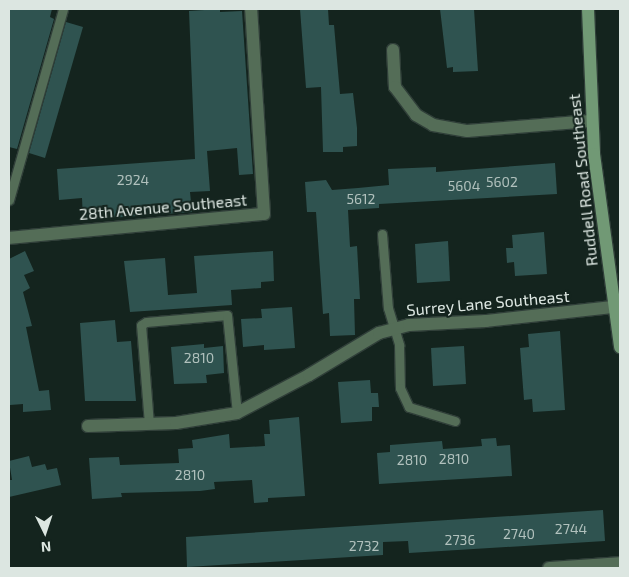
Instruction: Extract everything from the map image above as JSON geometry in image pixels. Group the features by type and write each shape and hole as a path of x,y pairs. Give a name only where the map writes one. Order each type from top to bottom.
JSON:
{"main road":[{"name":"Ruddell Road Southeast","path":"588,9 591,121 613,307 620,347"}],"street":[{"name":"28th Avenue Southeast","path":"9,238 264,214 251,9"},
{"path":"393,50 395,87 416,116 433,125 467,131 591,121"},
{"name":"Surrey Lane Southeast","path":"88,426 149,424 237,413 309,375 379,333 409,325 486,321 613,307"},
{"path":"549,568 620,564"}],"lane":[{"path":"9,200 63,9"},
{"path":"382,234 388,308 399,345 400,388 409,407 455,421"},
{"path":"149,424 141,325 146,322 227,315 237,413"}],"building":[{"path":"9,9 52,9 50,17 54,19 17,149 9,147"},
{"path":"220,9 220,12 242,11 253,174 239,175 237,148 207,151 210,191 190,192 192,212 83,220 82,198 59,200 57,169 195,159 189,11"},
{"path":"300,9 328,9 329,25 334,25 340,94 353,93 357,128 357,146 343,147 343,152 323,152 321,87 306,88"},
{"path":"440,9 474,9 478,71 453,72 453,67 447,68"},
{"path":"66,22 83,27 45,158 29,153"},
{"path":"555,163 557,194 379,204 379,208 348,210 350,247 357,246 360,299 354,299 355,335 330,336 329,313 323,314 316,212 307,212 305,182 326,180 332,190 389,185 388,169 436,167 436,172"},
{"path":"544,232 547,274 515,276 514,262 507,263 506,248 513,248 512,235"},
{"path":"448,241 450,281 417,283 415,244"},
{"path":"25,251 34,271 24,275 30,288 23,292 32,326 26,327 39,391 49,390 51,410 23,412 23,404 10,405 9,259"},
{"path":"273,251 274,281 261,282 261,288 231,290 232,305 130,312 124,261 165,258 168,295 197,293 194,256"},
{"path":"292,307 295,348 264,350 264,345 243,347 241,319 262,318 261,309"},
{"path":"115,320 117,342 131,341 136,401 85,401 80,323"},
{"path":"560,331 565,410 533,412 532,399 524,400 520,348 529,347 528,334"},
{"path":"204,344 204,348 223,346 224,373 206,375 207,383 174,384 171,347"},
{"path":"464,346 466,384 433,386 431,348"},
{"path":"370,380 371,393 378,393 379,407 372,407 372,421 341,423 338,382"},
{"path":"299,417 305,496 268,498 268,502 254,503 252,480 214,482 215,489 200,491 121,493 122,497 92,499 89,458 119,457 120,465 179,463 178,449 193,448 192,440 229,434 230,448 265,446 264,434 270,434 269,420"},
{"path":"496,438 497,446 510,445 512,476 379,484 377,453 390,452 390,445 442,441 443,449 482,446 481,439"},
{"path":"29,456 32,467 45,464 47,470 57,468 61,485 9,497 9,480 12,480 9,461"},
{"path":"603,510 605,541 409,553 408,541 383,542 383,555 187,567 186,537"}]}
